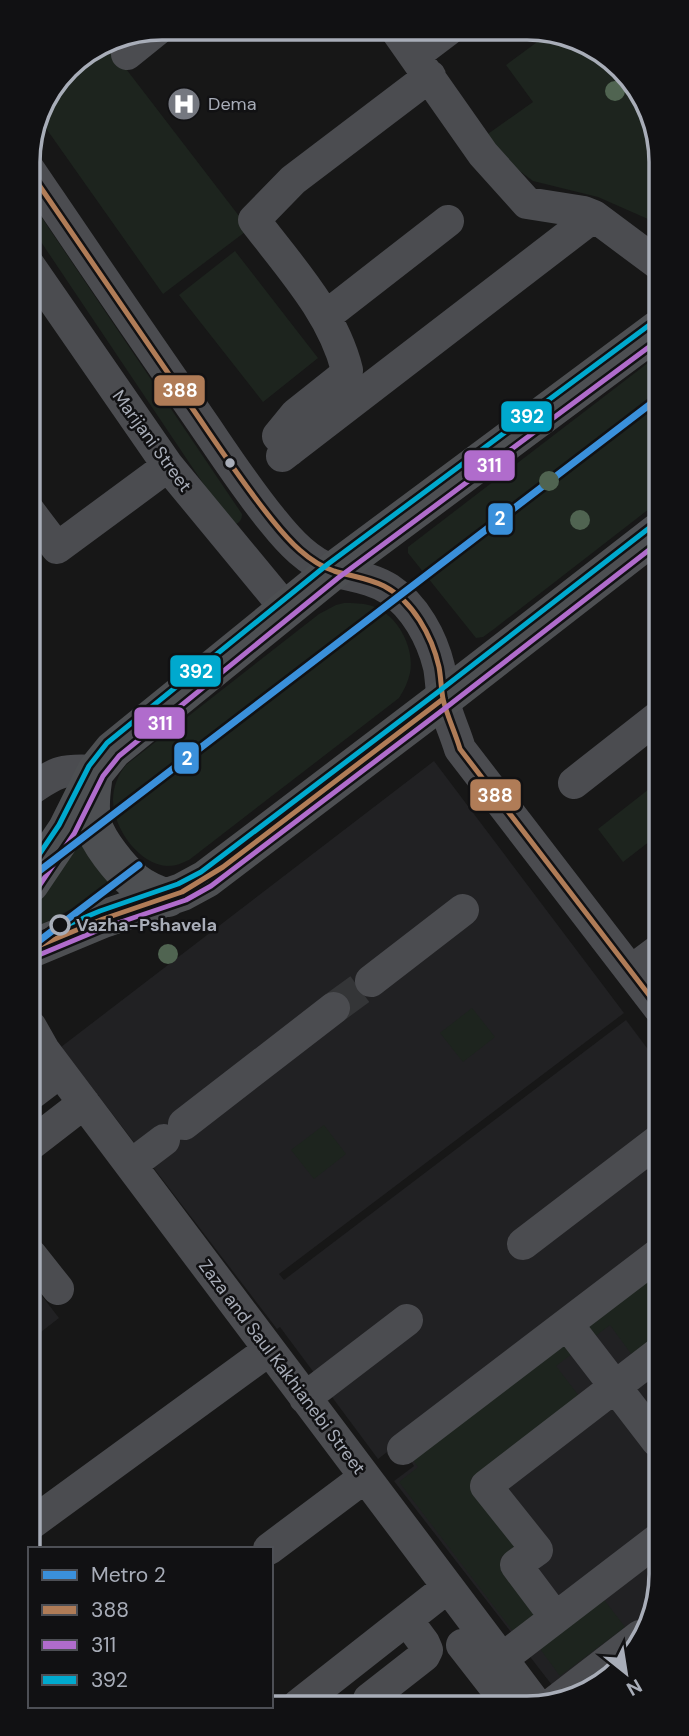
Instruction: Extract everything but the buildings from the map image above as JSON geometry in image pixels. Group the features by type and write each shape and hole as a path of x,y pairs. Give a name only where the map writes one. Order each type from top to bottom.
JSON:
{"main road":[{"path":"40,868 67,829 95,773 113,750 333,571 649,336"},
{"path":"40,945 103,919 168,898 194,886 223,867 649,539"},
{"path":"95,773 91,793 91,816 99,838 135,882 168,898"}],"street":[{"path":"403,40 483,154 527,203 594,216 649,257"},
{"path":"440,40 422,66 293,180 254,220 326,316 347,370 340,379 296,414 278,436 286,453 594,216"},
{"path":"127,54 142,43"},
{"path":"41,187 146,342 273,521 300,551 320,565 388,588 401,598 421,624 429,638 439,669 443,699 460,749 648,994"},
{"path":"326,316 448,221"},
{"name":"Marijani Street","path":"41,282 168,466 286,609"},
{"path":"41,527 57,548 168,466"},
{"path":"236,551 273,521"},
{"path":"574,783 649,724"},
{"path":"41,782 68,770 95,773"},
{"path":"371,981 463,910"},
{"path":"631,971 648,958"},
{"path":"131,1165 334,1009"},
{"name":"Zaza and Saul Kakhianebi Street","path":"40,1044 530,1696"},
{"path":"40,1087 60,1072"},
{"path":"40,1137 84,1103"},
{"path":"523,1244 648,1148"},
{"path":"403,1449 648,1262"},
{"path":"40,1266 58,1289"},
{"path":"305,1398 407,1320"},
{"path":"567,1324 648,1430"},
{"path":"40,1517 269,1350"},
{"path":"555,1617 516,1565 537,1550 486,1486 648,1361"},
{"path":"272,1547 365,1477"},
{"path":"503,1658 648,1547"},
{"path":"310,1696 448,1587"},
{"path":"373,1696 424,1656 427,1650 407,1620"},
{"path":"462,1645 502,1696"}],"shaded area":[{"path":"538,41 551,43 581,53 595,61 624,88 645,130 649,162 649,219 598,197 533,181 505,160 485,136 533,102 506,65"},
{"path":"113,51 249,229 163,294 45,127 65,88 82,70"},
{"path":"41,216 242,514 236,524 229,522 41,242"},
{"path":"235,251 318,358 263,402 179,295"},
{"path":"649,362 649,509 494,629 483,637 476,638 408,553 408,547"},
{"path":"344,603 365,604 381,610 402,633 407,642 411,663 408,680 399,698 189,860 168,866 157,864 138,852 123,833 114,811 115,786 126,765 319,614"},
{"path":"434,761 624,1013 279,1274 284,1280 626,1020 648,1050 648,1253 378,1459 280,1327 277,1329 61,1047"},
{"path":"649,789 649,842 623,862 598,829"},
{"path":"84,839 118,889 40,925 40,896"},
{"path":"472,1008 495,1037 463,1062 440,1033"},
{"path":"324,1125 346,1154 314,1179 291,1150"},
{"path":"648,1273 648,1582 645,1606 637,1626 621,1638 591,1638 591,1661 555,1689 394,1481 414,1466 407,1455"},
{"path":"648,1278 648,1342 632,1355 610,1325 556,1366 579,1396 471,1478 520,1542 500,1558 542,1613 515,1634 399,1482 418,1467 411,1457"},
{"path":"40,1294 59,1318 40,1333"},
{"path":"602,1597 625,1627 610,1638 591,1638 591,1653 560,1676 538,1646"}],"tunnel":[{"path":"334,1008 371,981"}],"metro line":[{"name":"2","path":"40,870 649,405"},
{"name":"2","path":"40,940 139,865"}],"transit line":[{"name":"388","path":"41,188 230,464 286,536 316,562 334,571 384,586 412,610 432,643 439,667 443,699 460,749 648,994"},
{"name":"392","path":"41,852 59,825 89,766 107,743 328,564 649,325"},
{"name":"311","path":"40,884 74,834 103,776 119,756 338,578 649,347"},
{"name":"392","path":"40,936 100,911 178,884 201,872 649,528"},
{"name":"311","path":"40,954 106,927 186,900 211,886 649,550"},
{"name":"388","path":"40,945 103,919 182,892 223,867 443,699"}],"place":[{"name":"Dema","path":"184,104"},
{"name":"Vazha-Pshavela","path":"60,925"}]}
